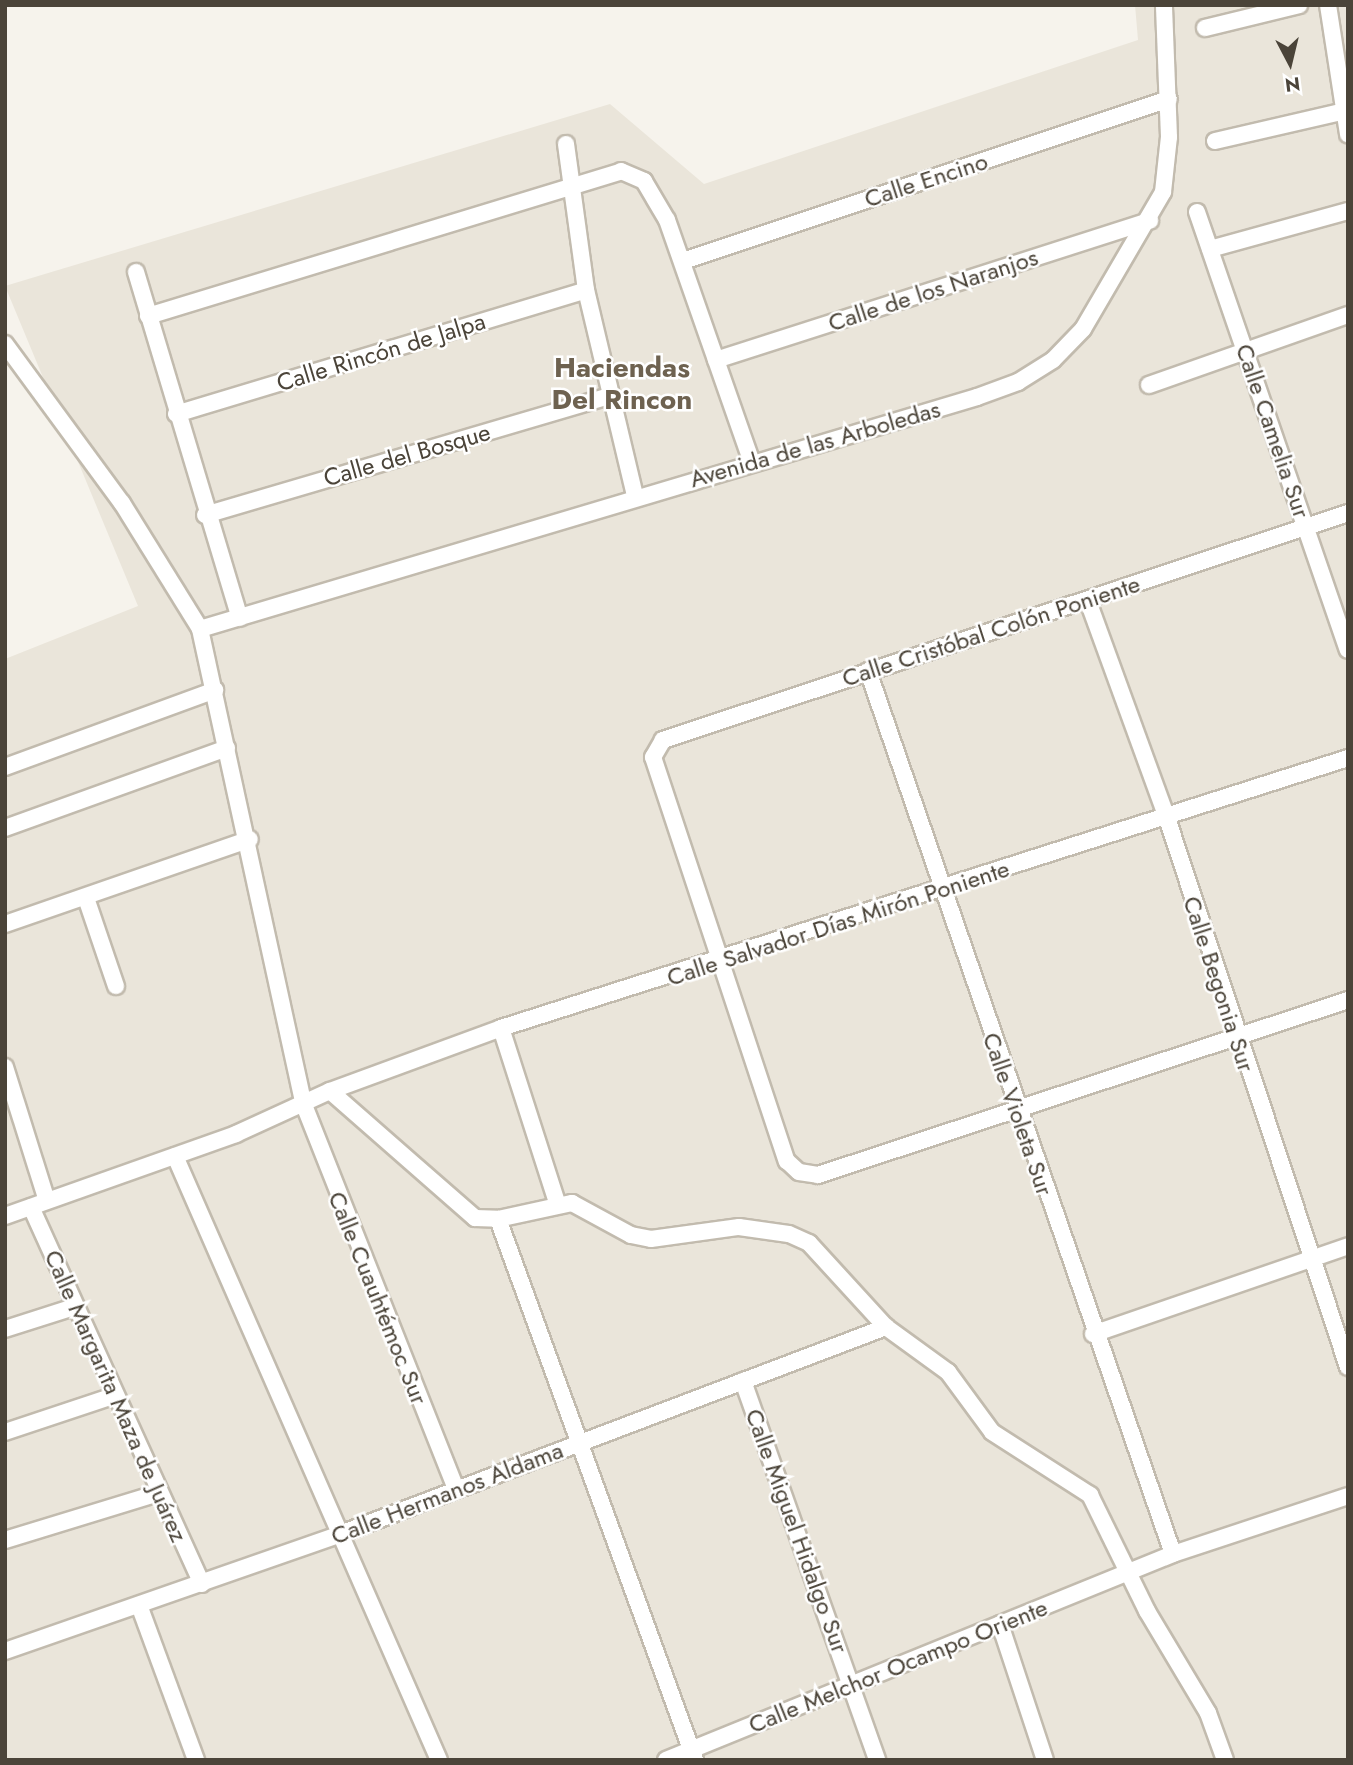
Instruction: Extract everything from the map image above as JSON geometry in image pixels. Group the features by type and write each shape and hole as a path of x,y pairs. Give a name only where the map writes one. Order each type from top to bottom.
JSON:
{"street":[{"name":"Avenida de las Arboledas","path":"200,629 1018,382 1053,360 1083,329 1150,221 1168,165 1169,99 1164,5"},
{"path":"1205,28 1299,5"},
{"path":"1328,5 1348,134"},
{"name":"Calle Encino","path":"683,261 1169,99"},
{"path":"1215,141 1345,111"},
{"path":"566,144 586,290 609,396 635,496"},
{"path":"148,316 606,173 635,174 652,189 683,261 752,463"},
{"path":"1210,249 1348,211"},
{"name":"Calle Camelia Sur","path":"1197,212 1348,650"},
{"name":"Calle de los Naranjos","path":"716,359 1150,221"},
{"path":"136,272 205,515 240,618"},
{"name":"Calle Rincón de Jalpa","path":"176,414 586,290"},
{"path":"1149,385 1348,315"},
{"name":"Calle Cuauhtémoc Sur","path":"5,344 122,503 200,629 250,839 304,1105 456,1489"},
{"name":"Calle del Bosque","path":"205,515 609,396"},
{"name":"Calle Cristóbal Colón Poniente","path":"721,961 654,766 653,750 663,740 1348,513"},
{"name":"Calle Begonia Sur","path":"1088,601 1167,818 1235,1037 1348,1367"},
{"name":"Calle Violeta Sur","path":"868,671 1093,1334 1172,1554"},
{"path":"5,767 215,690"},
{"path":"5,828 227,748"},
{"name":"Calle Salvador Días Mirón Poniente","path":"5,1216 175,1156 304,1105 330,1091 501,1028 721,961 1348,758"},
{"path":"5,924 250,839"},
{"path":"86,898 116,986"},
{"path":"721,961 788,1161 799,1172 818,1175 1348,1000"},
{"path":"501,1028 557,1202"},
{"path":"5,1067 47,1201"},
{"path":"330,1091 462,1212 498,1219 557,1202 585,1206 631,1235 651,1239 739,1227 789,1234 824,1255 886,1327 948,1371 992,1432 1090,1495 1208,1713 1225,1760"},
{"path":"175,1156 343,1533 439,1760"},
{"name":"Calle Margarita Maza de Juárez","path":"30,1207 113,1396 202,1584"},
{"path":"498,1219 693,1755"},
{"path":"1093,1334 1348,1246"},
{"path":"5,1329 74,1307"},
{"name":"Calle Hermanos Aldama","path":"5,1651 343,1533 886,1327"},
{"name":"Calle Miguel Hidalgo Sur","path":"743,1381 877,1760"},
{"path":"5,1432 113,1396"},
{"path":"5,1540 159,1493"},
{"name":"Calle Melchor Ocampo Oriente","path":"666,1760 693,1755 852,1683 1172,1554 1348,1496"},
{"path":"139,1605 196,1760"},
{"path":"1000,1624 1045,1760"}],"shaded area":[{"path":"1135,5 1348,5 1348,1760 5,1760 5,659 138,606 5,286 610,104 704,184 1138,40"}],"district":[{"name":"Haciendas Del Rincon","path":"622,384"}]}
